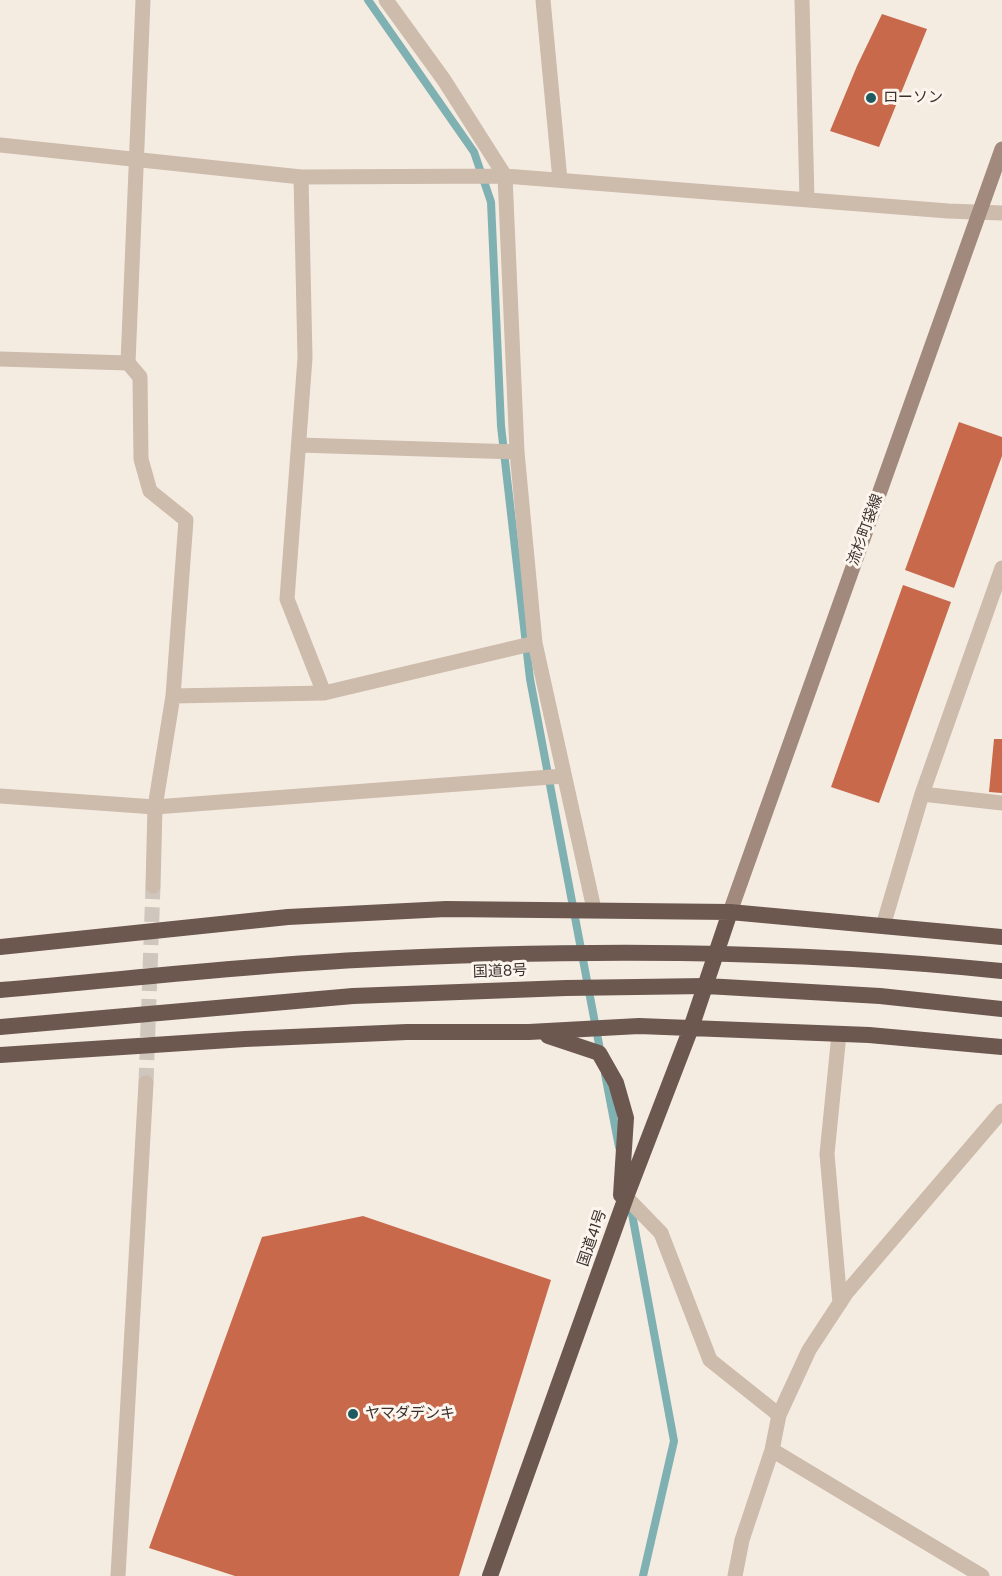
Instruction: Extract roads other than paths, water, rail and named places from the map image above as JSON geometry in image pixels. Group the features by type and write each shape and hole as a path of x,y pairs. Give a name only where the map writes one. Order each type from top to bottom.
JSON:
{"highway":[{"path":"0,947 288,917 446,909 729,912 1002,938"},
{"name":"国道41号","path":"490,1576 626,1197 692,1028 729,912"},
{"name":"国道8号","path":"0,990 355,960 568,952 716,951 886,959 1002,971"},
{"name":"国道8号","path":"0,1027 353,996 566,988 706,986 880,996 1002,1009"},
{"path":"0,1055 245,1039 407,1032 529,1032 639,1026 839,1034 1002,1047"},
{"path":"529,1032 566,1040 599,1053 616,1083 626,1118 619,1217"}],"main road":[{"name":"流杉町袋線","path":"729,912 1002,148"}],"street":[{"path":"142,0 128,363 140,378 141,459 150,491 186,520 173,696 156,807 153,886"},
{"path":"386,0 444,80 505,176 518,452 535,643 594,909"},
{"path":"543,0 560,180"},
{"path":"802,0 807,200"},
{"path":"0,145 301,177 505,176 1002,213"},
{"path":"301,177 305,358 287,600 324,693"},
{"path":"0,359 128,363"},
{"path":"299,445 518,452"},
{"path":"883,926 922,794 1002,568"},
{"path":"173,696 324,693 535,643"},
{"path":"0,796 156,807 564,776"},
{"path":"922,794 1002,803"},
{"path":"839,1034 826,1154 840,1303"},
{"path":"118,1576 146,1083"},
{"path":"735,1576 742,1540 772,1450 779,1415 809,1350 840,1303 1002,1111"},
{"path":"626,1197 661,1233 710,1360 779,1415"},
{"path":"772,1450 982,1576"}],"waterway":[{"path":"368,0 474,152 491,202 501,426 530,679 601,1055"},
{"path":"605,1074 619,1147"},
{"path":"630,1203 674,1441 643,1576"}],"tunnel":[{"path":"146,1083 153,886"}],"place":[{"name":"ローソン","path":"871,98"},
{"name":"ヤマダデンキ","path":"353,1414"}]}
